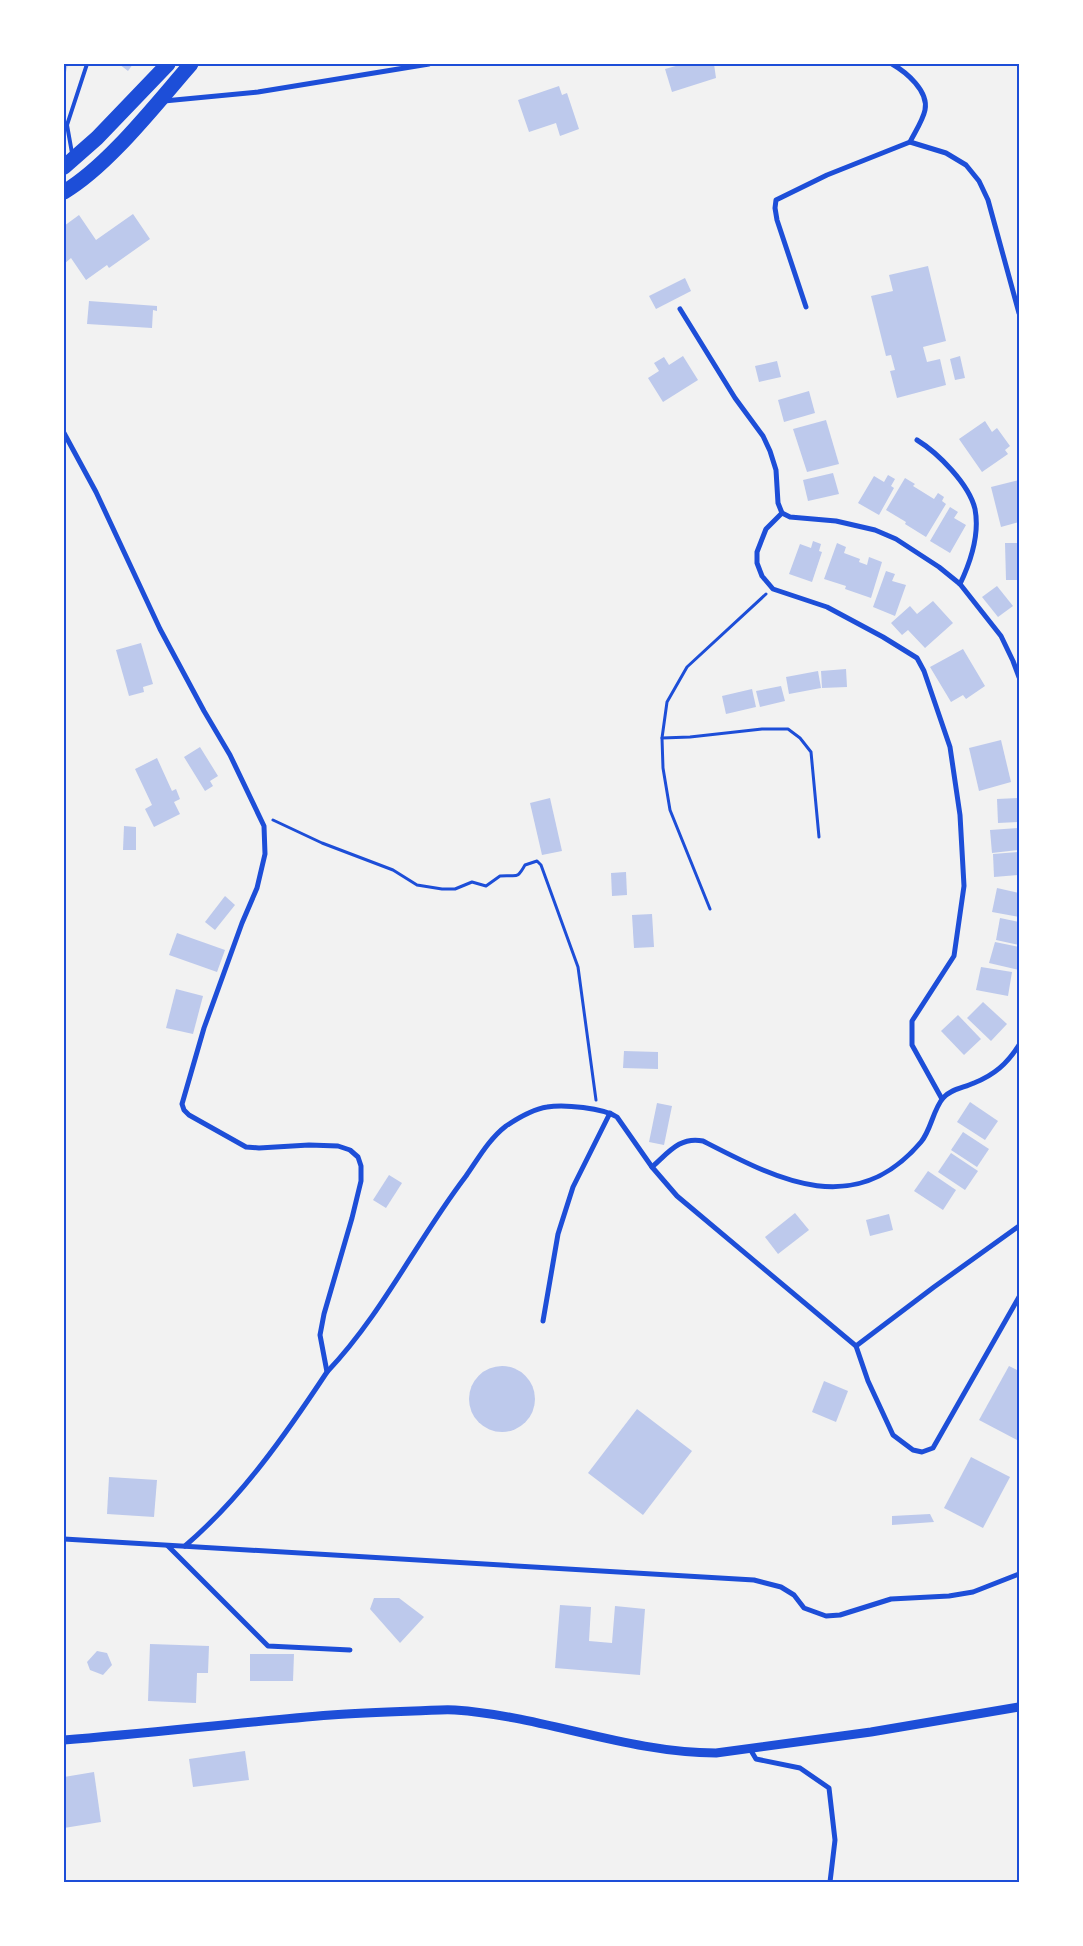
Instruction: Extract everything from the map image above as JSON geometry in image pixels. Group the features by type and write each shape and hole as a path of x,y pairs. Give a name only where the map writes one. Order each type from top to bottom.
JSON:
{"highway":[{"path":"68,163 97,138 168,64"},
{"path":"64,192 82,180 112,152 190,64"}],"street":[{"path":"158,102 258,92 429,64"},
{"path":"892,64 920,87 924,100 926,109 910,142"},
{"path":"806,307 777,220 776,200 827,175 910,142 946,153 966,165 979,181 988,200 1019,313"},
{"path":"680,309 735,398 763,436 776,470 778,503 782,513 790,517 836,521 875,530 896,539 918,553 960,584 1001,636 1019,678"},
{"path":"64,433 96,492 160,629 230,755 264,826 266,844 262,871 204,1028 182,1104 184,1110 246,1147 338,1146 350,1150 358,1157 361,1166 361,1181 324,1314 320,1335 328,1372"},
{"path":"917,440 932,450 964,486 974,509 975,536 969,564 960,584"},
{"path":"782,513 766,529 757,552 757,563 762,576 772,589 827,607 890,640 917,658 924,671 950,747 960,815 964,886 954,956 912,1021 912,1045 942,1099"},
{"path":"652,1167 684,1141 693,1139 703,1141 773,1175 800,1184 830,1187 852,1185 878,1176 902,1161 922,1141 942,1099 949,1092 994,1074 1013,1055 1019,1045"},
{"path":"185,1546 229,1505 288,1430 328,1372 363,1331 444,1204 496,1136 507,1126 528,1114 548,1107 598,1111 610,1113 617,1118 627,1129 652,1167 678,1196 856,1346 868,1381 893,1436 913,1450 926,1451 933,1448 1019,1297"},
{"path":"543,1321 558,1234 572,1187 610,1113"},
{"path":"856,1346 1019,1226"},
{"path":"64,1539 754,1580 781,1587 794,1595 804,1608 826,1616 840,1615 891,1599 933,1598 973,1592 1019,1574"},
{"path":"168,1545 268,1646 350,1650"},
{"path":"64,1740 254,1721 359,1713 453,1710 502,1714 648,1746 696,1753 716,1753 871,1732 1019,1707"},
{"path":"750,1749 756,1759 800,1768 829,1788 835,1840 830,1882"}],"lane":[{"path":"68,163 67,125 87,64"}],"path":[{"path":"710,909 670,810 662,768 662,738 667,702 687,667 772,589"},
{"path":"662,738 690,737 762,728 788,729 800,738 811,752 819,837"},
{"path":"258,813 322,843 393,870 417,885 455,889 472,882 486,886 500,876 518,877 521,875 525,865 537,861 541,865 578,967 598,1111"}],"building":[{"path":"64,64 68,64 66,72 64,72"},
{"path":"119,64 133,64 128,71"},
{"path":"683,64 714,64 716,78 672,92 665,69"},
{"path":"559,86 562,95 567,93 579,129 560,136 556,123 529,132 518,100"},
{"path":"133,214 150,239 109,268 107,265 86,280 71,258 64,264 64,226 79,215 96,240"},
{"path":"928,266 946,341 923,347 927,362 940,359 946,385 897,398 890,371 895,370 891,355 886,356 871,296 893,291 889,275"},
{"path":"685,278 691,291 656,309 649,296"},
{"path":"89,301 157,306 157,311 153,310 152,328 87,324"},
{"path":"683,356 698,380 663,402 648,378 659,371 654,363 664,357 669,365"},
{"path":"960,356 965,378 955,380 950,359"},
{"path":"777,361 781,377 759,382 755,366"},
{"path":"809,391 815,413 784,422 778,400"},
{"path":"826,420 839,464 807,472 793,429"},
{"path":"985,421 992,432 997,428 1010,446 1005,450 1008,454 982,472 959,439"},
{"path":"833,473 839,494 808,501 803,480"},
{"path":"888,475 895,479 891,486 894,488 879,515 858,503 874,476 884,482"},
{"path":"905,478 915,484 913,486 934,499 938,493 944,497 942,501 946,504 926,537 886,510"},
{"path":"1019,480 1019,522 1001,527 991,487"},
{"path":"950,507 958,512 954,518 966,525 950,553 930,541"},
{"path":"813,541 821,544 819,551 822,552 812,582 789,574 800,544 811,548"},
{"path":"837,543 846,547 844,553 860,559 859,562 867,565 869,557 882,562 871,598 845,589 846,586 824,579"},
{"path":"1005,543 1019,543 1019,580 1006,580"},
{"path":"886,571 895,574 892,581 906,585 895,616 873,607"},
{"path":"997,586 1013,606 998,617 982,597"},
{"path":"933,601 953,623 925,648 908,630 902,635 891,623 910,606 917,614"},
{"path":"141,643 153,684 143,687 144,692 129,696 116,650"},
{"path":"963,649 985,686 966,699 963,695 951,702 930,667"},
{"path":"846,669 847,687 822,688 821,671"},
{"path":"818,671 821,688 789,694 786,677"},
{"path":"781,686 785,701 760,707 756,691"},
{"path":"752,689 756,707 726,714 722,696"},
{"path":"1001,740 1011,782 979,791 969,748"},
{"path":"200,747 218,776 210,781 213,786 205,791 184,757"},
{"path":"157,758 172,791 176,789 180,799 174,802 180,814 154,827 145,809 152,805 135,769"},
{"path":"550,798 562,851 542,855 530,803"},
{"path":"1019,798 1019,822 998,823 997,799"},
{"path":"124,826 136,827 136,850 123,850"},
{"path":"1019,828 1019,850 992,853 990,830"},
{"path":"1019,852 1019,875 994,877 993,854"},
{"path":"626,872 627,895 612,896 611,873"},
{"path":"997,888 1019,893 1019,917 992,912"},
{"path":"225,896 235,905 215,930 205,922"},
{"path":"652,914 654,947 634,948 632,915"},
{"path":"1000,918 1019,922 1019,945 996,940"},
{"path":"177,933 225,950 217,972 169,955"},
{"path":"995,942 1019,947 1019,970 989,963"},
{"path":"981,967 1012,972 1008,996 976,990"},
{"path":"176,989 203,996 193,1034 166,1028"},
{"path":"983,1002 1007,1024 991,1041 967,1018"},
{"path":"958,1015 981,1039 964,1055 941,1031"},
{"path":"624,1051 658,1052 658,1069 623,1068"},
{"path":"970,1102 998,1121 985,1140 957,1122"},
{"path":"657,1103 672,1106 664,1145 649,1142"},
{"path":"963,1132 989,1149 977,1167 951,1150"},
{"path":"951,1153 978,1171 965,1190 938,1172"},
{"path":"928,1171 956,1190 943,1210 914,1191"},
{"path":"389,1175 402,1183 386,1208 373,1200"},
{"path":"795,1213 809,1230 778,1254 765,1237"},
{"path":"889,1214 893,1230 870,1236 866,1220"},
{"path":"502,1366 515,1369 525,1376 532,1386 535,1399 532,1412 525,1422 515,1429 502,1432 489,1429 479,1422 472,1412 469,1399 472,1386 479,1376 489,1369"},
{"path":"1009,1366 1019,1371 1019,1436 1017,1440 979,1420"},
{"path":"824,1381 848,1391 836,1422 812,1412"},
{"path":"637,1409 692,1451 643,1515 588,1473"},
{"path":"971,1457 1010,1477 983,1528 944,1508"},
{"path":"109,1477 157,1480 154,1517 107,1514"},
{"path":"930,1514 934,1522 892,1525 892,1516"},
{"path":"374,1598 399,1598 424,1617 400,1643 370,1609"},
{"path":"560,1605 591,1607 589,1641 612,1643 615,1606 645,1609 640,1675 555,1668"},
{"path":"150,1644 209,1646 208,1673 197,1673 196,1703 148,1701"},
{"path":"97,1651 107,1653 112,1665 103,1675 90,1670 87,1662"},
{"path":"250,1654 294,1654 293,1681 250,1681"},
{"path":"245,1751 249,1780 193,1787 189,1759"},
{"path":"94,1772 101,1822 64,1828 64,1777"}]}
